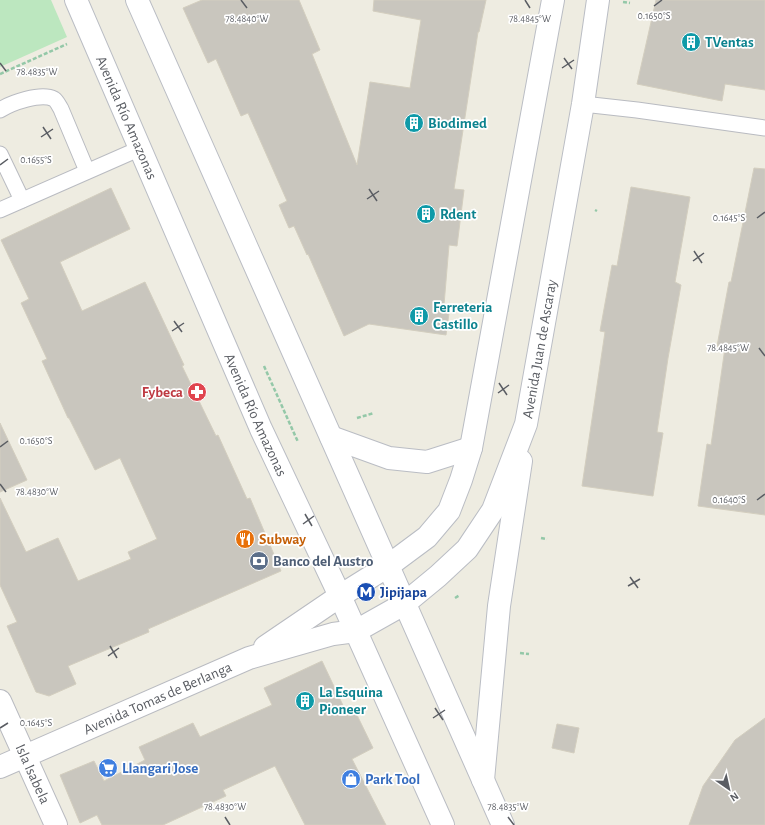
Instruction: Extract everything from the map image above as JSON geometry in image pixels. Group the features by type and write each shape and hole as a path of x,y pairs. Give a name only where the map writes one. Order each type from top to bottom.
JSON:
{"main road":[{"name":"Avenida Río Amazonas","path":"76,0 261,428 356,630 444,825"},
{"path":"137,0 503,825"},
{"path":"340,596 388,566 427,536 449,511 461,480 471,448 553,0"},
{"name":"Avenida Juan de Ascaray","path":"356,630 404,604 438,576 466,550 493,510 526,424 583,104 598,0"},
{"path":"483,781 499,606 511,535 526,424"},
{"path":"331,437 389,458 427,462 471,448"},
{"name":"Avenida Tomas de Berlanga","path":"249,658 340,596"},
{"name":"Avenida Tomas de Berlanga","path":"0,767 249,658 333,634 356,630"},
{"name":"Isla Isabela","path":"0,701 56,825"}],"lane":[{"path":"0,110 6,106 26,99 45,96 55,100 62,109 87,171"},
{"path":"583,104 765,128"},
{"path":"0,210 141,148"},
{"path":"0,154 22,200"}],"path":[{"path":"0,74 73,42"},
{"path":"262,361 300,448"},
{"path":"541,538 547,539"},
{"path":"517,653 529,654"}],"green space":[{"path":"0,0 51,0 67,37 0,67"}],"building":[{"path":"202,0 299,0 320,50 312,54 357,165 370,82 410,88 421,20 373,11 374,0 486,0 478,32 454,189 464,190 457,246 449,245 444,305 450,306 446,335 369,324 344,336 308,254 307,255 294,226 289,228 279,205 287,201 248,113 241,116 216,59 208,63 183,8"},
{"name":"TVentas","path":"656,0 765,0 765,90 725,84 722,101 637,84"},
{"path":"754,168 765,169 765,515 698,506 707,444 711,445 725,348 717,346 729,282 731,282"},
{"path":"631,187 690,197 675,282 681,285 657,432 663,433 653,496 582,486 605,332 600,331 612,265 617,266"},
{"path":"111,188 130,229 60,262 82,311 145,282 184,365 182,366 216,436 218,435 247,499 250,498 281,571 148,629 149,632 68,666 76,684 49,696 36,692 7,626 17,622 0,585 0,498 26,552 58,538 78,581 131,559 128,552 157,539 120,458 95,470 68,418 42,361 47,359 21,303 29,299 1,240"},
{"path":"0,423 27,480 0,492"},
{"path":"322,661 348,716 356,713 373,748 352,759 386,825 305,825 275,766 223,790 226,796 163,825 102,825 97,815 80,823 60,775 94,761 104,781 145,760 139,747 193,723 200,737 272,705 264,688"},
{"path":"765,718 765,825 689,825 703,786 735,740"},
{"path":"557,724 579,728 574,753 552,748"}],"place":[{"name":"TVentas","path":"691,42"},
{"name":"Biodimed","path":"414,123"},
{"name":"Rdent","path":"426,214"},
{"name":"Ferreteria Castillo","path":"419,316"},
{"name":"Fybeca","path":"197,392"},
{"name":"Subway","path":"245,539"},
{"name":"Banco del Austro","path":"259,561"},
{"name":"Jipijapa","path":"366,592"},
{"name":"La Esquina Pioneer","path":"305,701"},
{"name":"Llangari Jose","path":"108,768"},
{"name":"Park Tool","path":"351,779"}]}
